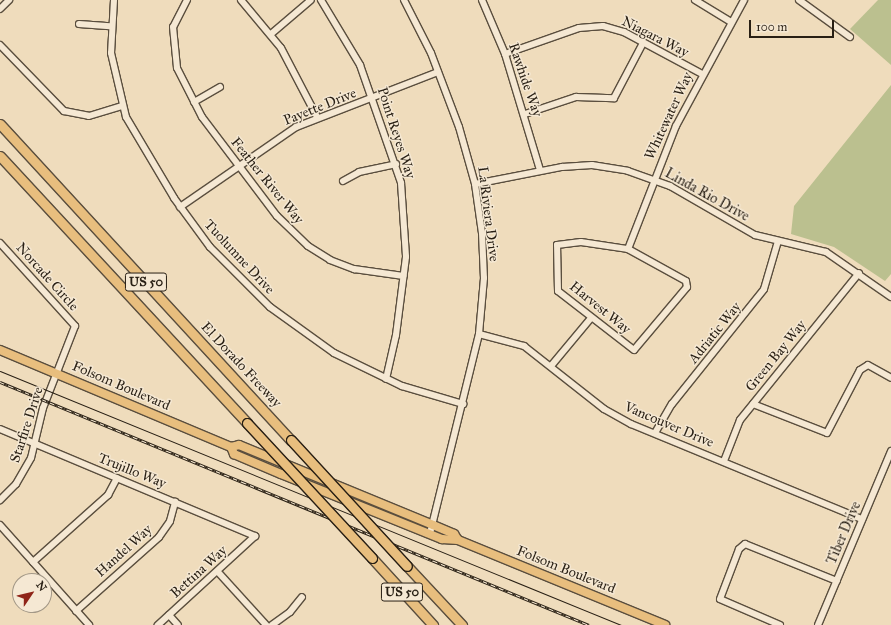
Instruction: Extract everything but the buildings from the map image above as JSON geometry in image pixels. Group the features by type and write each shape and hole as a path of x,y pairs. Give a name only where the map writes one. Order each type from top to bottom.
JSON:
{"highway":[{"name":"El Dorado Freeway","path":"0,124 462,625"},
{"name":"US 50","path":"0,156 433,625"}],"main road":[{"name":"Folsom Boulevard","path":"0,350 231,447 239,445 434,525 454,534 458,540 665,625"},
{"name":"Folsom Boulevard","path":"231,447 234,454 430,534 451,542 458,540"}],"street":[{"path":"0,9 8,0"},
{"name":"Tuolumne Drive","path":"114,0 110,26 112,68 122,106 139,144 180,207 221,260 274,310 334,353 386,379 463,404"},
{"name":"Feather River Way","path":"187,0 175,19 172,43 177,68 194,102 238,165 287,227 318,254 354,269 404,276"},
{"path":"241,0 271,34 293,66 317,117"},
{"path":"271,34 311,0"},
{"name":"Point Reyes Way","path":"321,0 352,49 373,99 396,164 406,222 404,276 386,379"},
{"name":"La Riviera Drive","path":"404,0 438,72 475,184 484,278 479,334 434,525 430,534"},
{"name":"Rawhide Way","path":"483,0 505,54 525,114 540,170"},
{"path":"695,0 731,22"},
{"name":"Whitewater Way","path":"628,249 653,179 702,74 744,0"},
{"path":"799,0 850,37"},
{"path":"79,24 110,26"},
{"name":"Niagara Way","path":"505,54 589,25 624,32 702,74"},
{"path":"525,114 576,97 614,98 643,43"},
{"path":"0,45 64,111 89,116 122,106"},
{"name":"Payette Drive","path":"180,207 284,133 317,117 373,99 438,72"},
{"path":"194,102 220,87"},
{"path":"343,181 359,172 396,164"},
{"name":"Linda Rio Drive","path":"475,184 540,170 592,165 653,179 715,210 755,235 826,252 891,297"},
{"name":"Adriatic Way","path":"655,433 672,404 764,289 778,241"},
{"name":"Harvest Way","path":"581,242 628,249 673,272 686,281 687,287 634,350 558,291 557,245 581,242"},
{"name":"Norcade Circle","path":"0,243 75,326 57,373"},
{"name":"Green Bay Way","path":"724,461 740,420 859,274"},
{"path":"551,366 591,318"},
{"name":"Vancouver Drive","path":"479,334 524,346 604,409 655,433 862,520"},
{"path":"753,404 827,433 860,370 868,365 891,378"},
{"name":"Starfire Drive","path":"0,500 20,478 36,444 41,415 57,373"},
{"name":"Trujillo Way","path":"0,429 254,536"},
{"name":"Tiber Drive","path":"818,625 891,451"},
{"path":"33,562 108,495 118,478"},
{"name":"Handel Way","path":"76,610 159,537 170,521 175,502"},
{"path":"2,530 33,562 89,625"},
{"name":"Bettina Way","path":"158,625 218,572 254,536"},
{"path":"780,625 720,600 739,549 745,544 837,581"},
{"path":"218,572 266,625"},
{"path":"272,625 290,612 302,597"},
{"path":"169,615 178,625"}],"green space":[{"path":"878,0 891,0 891,65 850,29"},
{"path":"891,85 891,274 885,281 834,247 791,234 794,206"}],"tram line":[{"path":"0,371 621,625"}],"railway":[{"path":"0,382 589,625"}]}
